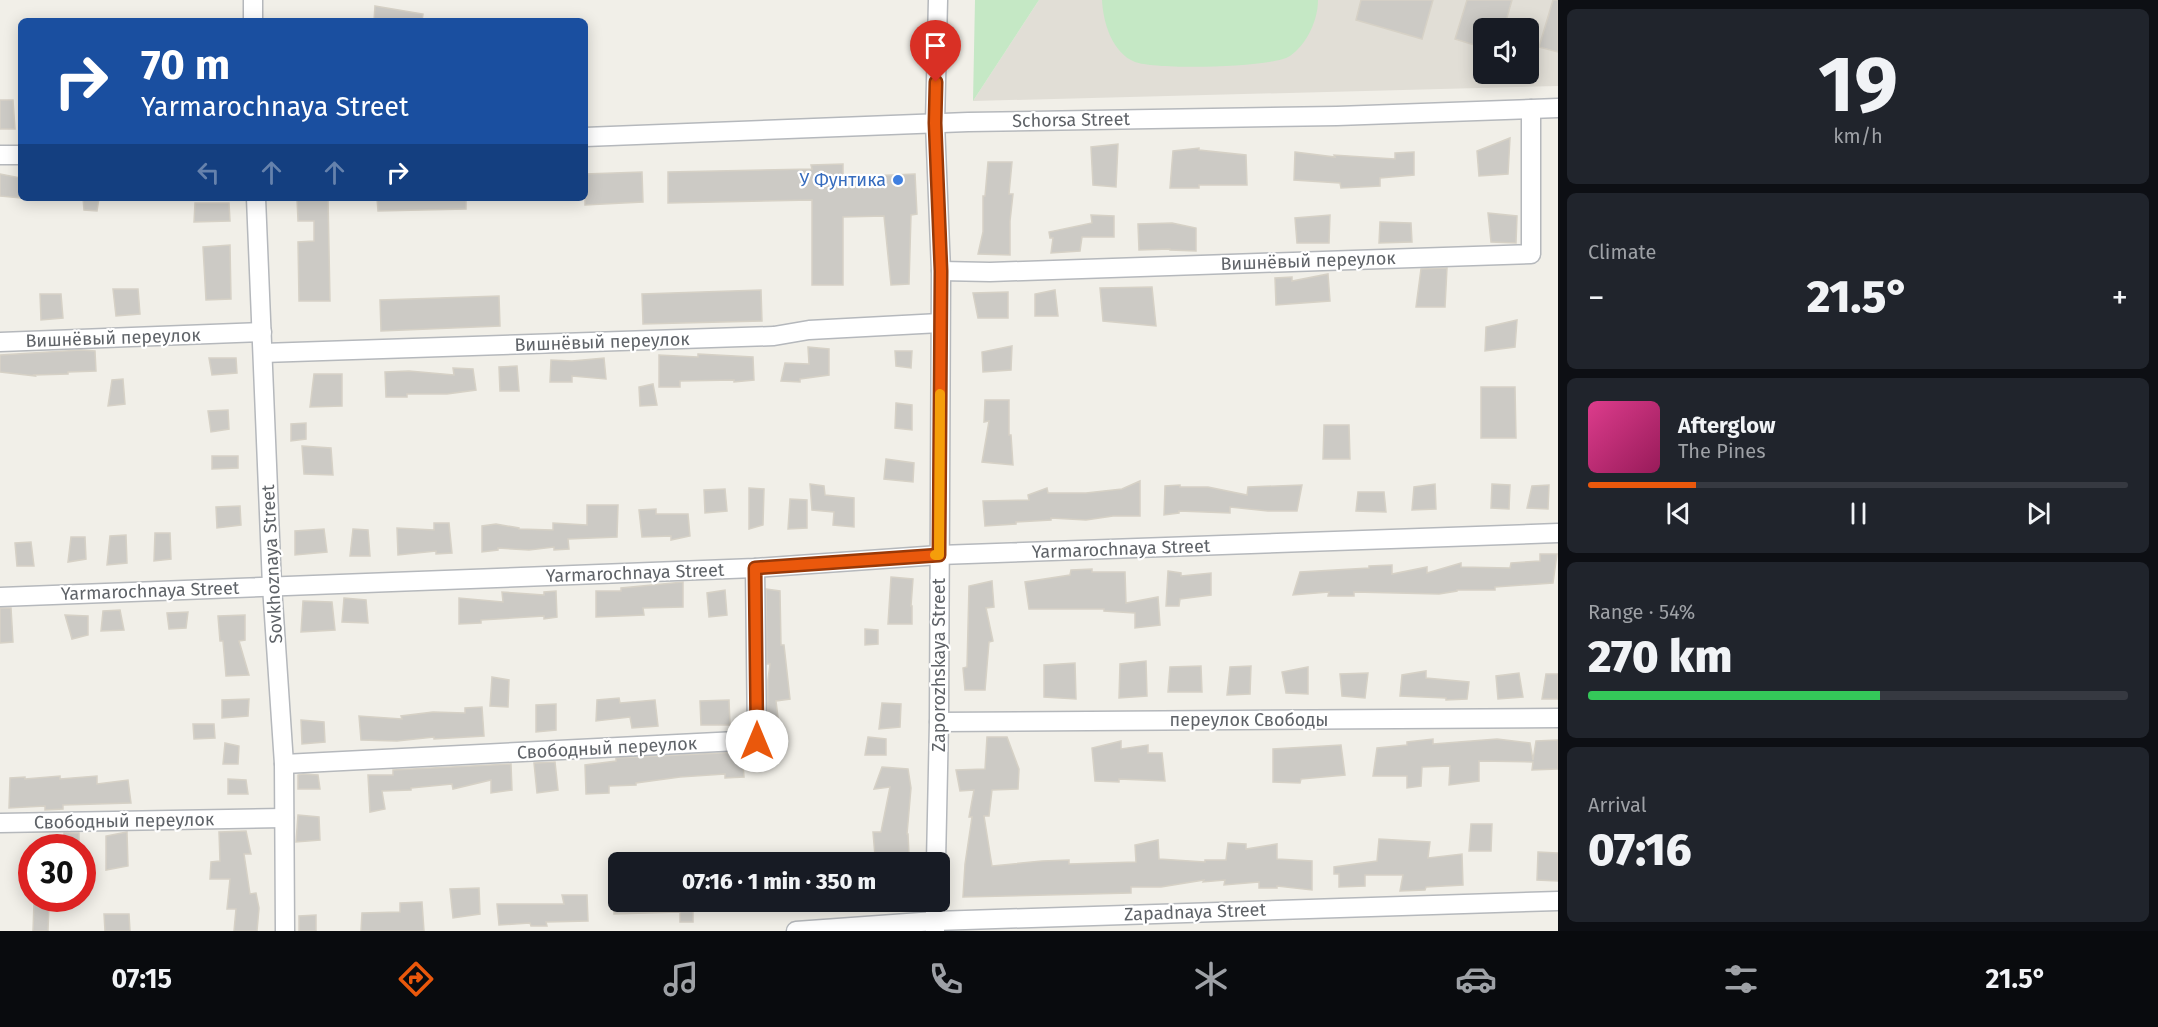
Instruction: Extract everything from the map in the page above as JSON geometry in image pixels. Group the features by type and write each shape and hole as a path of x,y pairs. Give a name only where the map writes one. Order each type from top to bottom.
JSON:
{"street":[{"path":"253,0 253,18"},
{"name":"Zaporozhskaya Street","path":"936,852 941,271 935,123 938,0"},
{"name":"Schorsa Street","path":"588,136 935,123 1326,116 1558,108"},
{"name":"Вишнёвый переулок","path":"941,271 990,272 1531,254 1531,109"},
{"path":"0,155 18,154"},
{"name":"Sovkhoznaya Street","path":"256,201 272,586 284,764 285,931"},
{"name":"Вишнёвый переулок","path":"264,353 774,336 809,330 940,323"},
{"name":"Вишнёвый переулок","path":"0,342 262,332"},
{"name":"Yarmarochnaya Street","path":"0,597 755,568 939,555 1558,533"},
{"name":"Свободный переулок","path":"284,764 757,741 755,568"},
{"name":"переулок Свободы","path":"939,722 1558,718"},
{"name":"Свободный переулок","path":"0,823 284,818"},
{"name":"Zapadnaya Street","path":"796,931 1558,901"}],"shaded area":[{"path":"1039,0 1558,0 1558,86 973,101"}],"green space":[{"path":"975,0 1039,0 973,101"},
{"path":"1102,0 1318,0 1316,16 1310,31 1302,45 1290,56 1261,63 1189,67 1147,65 1127,58 1120,52 1110,36 1104,18"}],"building":[{"path":"1361,0 1433,0 1422,39 1356,20"},
{"path":"1467,0 1512,0 1507,18 1473,18 1473,45 1455,39"},
{"path":"1553,0 1558,0 1558,52 1539,47"},
{"path":"375,6 423,14 422,18 374,18"},
{"path":"0,100 13,100 15,129 0,129"},
{"path":"1510,138 1508,174 1479,176 1477,151"},
{"path":"1118,144 1116,187 1093,185 1091,147"},
{"path":"1199,148 1199,150 1246,155 1247,185 1199,185 1199,188 1170,188 1173,151"},
{"path":"1295,152 1335,157 1334,155 1395,159 1395,153 1414,152 1414,175 1380,178 1380,186 1341,188 1340,183 1294,180"},
{"path":"988,162 1012,162 1009,194 1013,194 1010,255 978,254 983,232 983,196 985,196"},
{"path":"843,164 843,177 915,174 917,214 911,215 909,284 891,285 884,216 843,217 843,285 812,285 812,200 668,203 668,172 812,169 811,165"},
{"path":"642,172 643,202 585,205 585,201 588,201 588,174"},
{"path":"0,174 18,177 18,198 0,196"},
{"path":"83,201 99,201 97,211 84,210"},
{"path":"297,201 328,201 330,301 299,301 298,242 314,241 314,221 298,221"},
{"path":"377,201 466,201 466,209 378,211"},
{"path":"195,203 229,203 230,221 194,222"},
{"path":"1488,213 1517,216 1516,243 1491,242"},
{"path":"1091,215 1114,216 1114,237 1082,237 1080,251 1051,253 1053,238 1050,238 1049,232 1092,223"},
{"path":"1330,215 1329,243 1297,243 1295,218"},
{"path":"1380,222 1411,223 1412,242 1379,243"},
{"path":"1172,223 1196,228 1196,251 1139,250 1138,224"},
{"path":"230,245 231,299 206,300 203,247"},
{"path":"1447,268 1445,307 1416,307 1421,269"},
{"path":"1328,274 1330,301 1276,305 1275,278 1292,277 1292,281"},
{"path":"1152,287 1156,326 1103,321 1100,288"},
{"path":"113,289 138,289 140,314 116,316"},
{"path":"761,290 762,321 643,324 642,294"},
{"path":"1055,290 1058,316 1035,316 1035,294"},
{"path":"1008,292 1008,318 978,318 973,293"},
{"path":"40,294 61,294 63,318 41,320"},
{"path":"499,296 500,326 381,331 380,300"},
{"path":"1517,320 1515,347 1485,351 1486,327"},
{"path":"1012,346 1011,370 983,372 982,352"},
{"path":"808,347 829,349 829,375 800,379 800,382 781,381 785,363 809,364"},
{"path":"95,351 96,371 35,376 0,372 0,355"},
{"path":"895,351 912,351 911,368 896,366"},
{"path":"698,354 753,357 754,380 680,381 680,387 659,387 659,355 698,357"},
{"path":"209,358 236,358 237,373 212,375"},
{"path":"604,358 606,379 572,376 572,382 550,382 551,360"},
{"path":"517,366 519,391 500,391 499,367"},
{"path":"453,368 473,369 476,390 386,397 385,372 409,371 454,375"},
{"path":"314,374 342,374 342,406 310,407"},
{"path":"123,379 125,404 108,406 112,380"},
{"path":"653,384 657,405 640,406 639,387"},
{"path":"1481,387 1515,387 1516,438 1481,438"},
{"path":"985,400 1009,400 1009,435 1011,435 1013,465 982,462 989,421 984,422"},
{"path":"896,403 912,405 912,430 895,428"},
{"path":"228,410 229,429 211,432 208,411"},
{"path":"306,423 306,439 291,441 291,424"},
{"path":"1324,425 1349,425 1350,459 1323,459"},
{"path":"302,446 331,448 333,475 304,474"},
{"path":"212,456 238,456 238,468 212,469"},
{"path":"886,459 914,463 913,482 884,479"},
{"path":"1140,481 1140,516 1113,516 1086,520 1051,518 1051,520 985,526 983,501 1029,500 1028,495 1047,488 1048,493 1086,493 1122,489"},
{"path":"810,484 824,486 825,495 854,498 854,527 833,525 834,512 812,510"},
{"path":"1435,484 1436,509 1412,510 1414,487"},
{"path":"1492,484 1510,485 1509,509 1491,508"},
{"path":"1180,485 1180,487 1208,487 1247,495 1248,487 1302,485 1297,511 1230,507 1230,513 1179,511 1179,513 1164,515 1165,486"},
{"path":"1549,485 1548,509 1527,508 1532,486"},
{"path":"749,488 764,489 763,525 749,529"},
{"path":"725,489 727,511 705,513 704,490"},
{"path":"1358,492 1384,492 1386,512 1356,511"},
{"path":"790,499 807,500 807,528 788,529"},
{"path":"587,505 618,505 617,537 568,539 569,549 498,548 498,550 482,552 482,526 496,524 519,529 553,530 553,523 587,525"},
{"path":"240,506 241,525 217,528 216,507"},
{"path":"656,509 656,514 688,514 690,536 671,540 671,536 642,537 639,510"},
{"path":"434,523 449,523 452,553 436,554 436,551 398,555 397,528 434,530"},
{"path":"324,529 327,552 295,555 295,531"},
{"path":"353,529 368,530 370,556 350,556"},
{"path":"155,533 170,533 171,559 154,561"},
{"path":"126,535 127,563 107,565 110,536"},
{"path":"71,537 85,537 86,559 68,562"},
{"path":"31,542 34,566 17,566 15,543"},
{"path":"1540,554 1557,554 1553,583 1495,587 1495,590 1457,590 1439,594 1354,592 1354,596 1328,596 1329,592 1293,595 1300,572 1392,565 1392,574 1427,567 1427,573 1461,563 1461,567 1510,568 1511,563 1540,561"},
{"path":"1092,569 1092,572 1125,572 1126,603 1158,597 1160,625 1135,628 1135,613 1104,611 1104,609 1029,609 1025,582 1070,575 1071,570"},
{"path":"1168,571 1181,573 1181,576 1211,573 1211,595 1180,599 1179,606 1166,606"},
{"path":"891,577 913,579 912,624 888,624"},
{"path":"992,581 994,607 986,608 993,641 989,642 985,690 965,690 963,668 967,667 969,586"},
{"path":"683,582 683,607 643,608 644,615 596,617 596,591 621,591 621,588"},
{"path":"766,589 780,591 781,645 784,645 790,699 776,701 781,742 767,743 770,664 767,664"},
{"path":"725,590 727,615 709,617 707,593"},
{"path":"556,591 557,617 481,620 481,623 459,624 459,598 503,602 502,592 544,595 544,592"},
{"path":"344,598 366,600 368,623 342,622"},
{"path":"303,601 332,602 335,630 301,632"},
{"path":"0,608 11,608 13,642 0,643"},
{"path":"120,610 124,630 101,631 103,611"},
{"path":"188,612 186,628 169,629 167,613"},
{"path":"65,615 88,616 88,635 72,639"},
{"path":"245,615 245,640 239,641 249,675 226,676 218,616"},
{"path":"865,629 878,630 878,644 865,645"},
{"path":"1146,661 1147,696 1119,698 1120,664"},
{"path":"1075,663 1076,699 1044,697 1044,665"},
{"path":"1201,666 1202,692 1168,692 1170,667"},
{"path":"1251,666 1250,694 1227,695 1230,667"},
{"path":"1308,667 1308,694 1286,693 1282,672"},
{"path":"1426,671 1426,678 1469,682 1467,699 1446,700 1446,698 1400,696 1402,675"},
{"path":"1368,673 1365,698 1342,696 1340,674"},
{"path":"1519,673 1523,697 1498,699 1496,676"},
{"path":"1546,674 1558,674 1558,699 1542,699"},
{"path":"492,677 509,680 508,707 490,706"},
{"path":"619,698 620,703 655,700 658,726 632,728 630,717 596,721 597,700"},
{"path":"249,699 248,716 222,718 222,700"},
{"path":"729,700 730,725 701,725 700,701"},
{"path":"882,703 901,704 900,727 879,729"},
{"path":"556,704 556,730 536,732 536,705"},
{"path":"482,707 484,736 434,739 434,737 397,741 361,740 359,716 402,719 401,716 433,712 465,713 465,708"},
{"path":"301,720 324,722 325,742 302,744"},
{"path":"193,724 214,724 215,738 194,739"},
{"path":"868,737 886,739 886,755 865,755"},
{"path":"987,737 1007,737 1019,769 1018,789 992,790 989,816 984,816 992,866 1069,860 1069,864 1136,862 1135,845 1158,840 1159,859 1205,862 1205,860 1226,860 1228,843 1246,844 1246,849 1277,844 1277,859 1312,861 1312,890 1277,886 1277,888 1259,888 1259,882 1224,885 1225,880 1203,882 1204,880 1161,887 1131,887 1131,893 963,897 972,817 969,817 974,790 960,791 956,770 985,769"},
{"path":"1433,739 1433,744 1497,739 1530,743 1533,760 1536,741 1558,740 1558,769 1532,770 1533,762 1479,761 1479,781 1449,785 1450,766 1422,767 1421,786 1407,788 1407,776 1373,776 1377,748"},
{"path":"1121,741 1121,749 1148,745 1148,753 1162,753 1165,781 1119,779 1119,782 1095,781 1092,748"},
{"path":"225,743 239,746 238,764 223,764"},
{"path":"1341,745 1345,775 1301,779 1300,783 1273,782 1273,749"},
{"path":"742,752 744,777 725,778 725,774 680,777 636,783 636,785 609,786 609,793 586,794 585,765 616,761 616,758"},
{"path":"555,762 558,790 537,793 534,763"},
{"path":"511,764 512,790 491,793 491,780 453,789 452,784 411,788 411,790 382,791 385,809 370,812 368,775 393,775 393,770"},
{"path":"882,767 908,769 911,788 907,834 909,852 875,852 873,832 881,832 890,787 874,789"},
{"path":"298,775 318,775 320,789 298,789"},
{"path":"60,776 60,779 97,776 97,784 128,780 131,803 63,805 63,809 45,810 45,806 9,808 10,778"},
{"path":"228,779 246,780 248,794 228,794"},
{"path":"298,815 319,817 320,840 296,842"},
{"path":"1471,824 1492,824 1491,851 1469,851"},
{"path":"246,831 251,854 244,854 250,894 256,893 259,908 257,931 234,931 236,909 227,909 230,879 210,879 211,862 220,861 219,832"},
{"path":"127,832 128,866 106,870 106,836"},
{"path":"1379,839 1430,842 1428,858 1462,854 1463,885 1400,891 1403,875 1365,875 1365,886 1339,887 1339,874 1334,874 1334,867 1377,861"},
{"path":"1538,852 1558,853 1558,881 1537,880"},
{"path":"479,888 480,914 453,918 450,889"},
{"path":"562,895 587,895 588,921 546,922 547,926 531,926 530,923 499,925 497,904 564,904"},
{"path":"422,902 424,931 361,931 362,913 400,912 400,903"},
{"path":"34,912 49,912 48,931 33,931"},
{"path":"614,912 680,912 614,914"},
{"path":"680,912 693,912 693,922 680,922"},
{"path":"104,914 129,914 130,931 105,931"},
{"path":"316,915 316,931 299,931 299,916"}],"slow traffic":[{"path":"935,555 939,555 940,394"}],"place":[{"name":"У Фунтика","path":"898,180"}],"route":[{"path":"757,741 755,568 939,555 941,271 935,123 936,82"}]}
